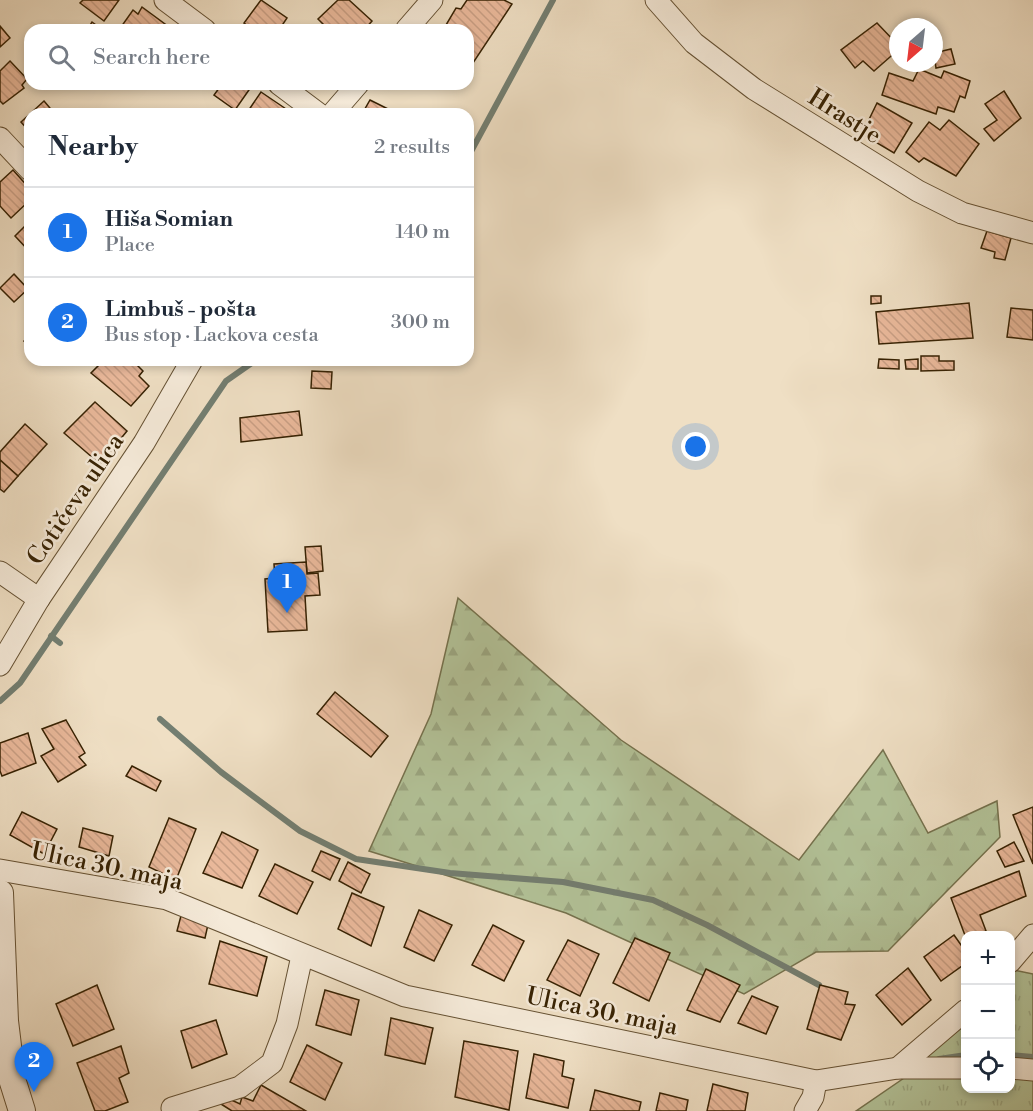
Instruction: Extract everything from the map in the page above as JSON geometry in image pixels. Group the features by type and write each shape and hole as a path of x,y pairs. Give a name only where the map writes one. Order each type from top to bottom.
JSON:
{"street":[{"path":"165,0 198,24"},
{"path":"411,24 432,0"},
{"name":"Hrastje","path":"656,0 694,43 754,89 918,191 962,213 1033,233"},
{"path":"287,90 311,108"},
{"path":"337,108 353,90"},
{"path":"0,138 24,164"},
{"name":"Cotičeva ulica","path":"0,665 39,599 144,443 189,366"},
{"path":"0,572 39,599"},
{"name":"Ulica 30. maja","path":"0,870 166,899 405,996 816,1081 898,1068"},
{"path":"0,893 5,1021 12,1079 22,1111"},
{"path":"1015,957 1033,935"},
{"path":"172,1108 240,1087 272,1063 287,1024 302,956"},
{"path":"898,1068 961,1014"},
{"path":"898,1068 961,1068"},
{"path":"1015,1068 1033,1070"},
{"path":"805,1111 813,1097 816,1081"}],"green space":[{"path":"458,598 621,740 799,860 883,750 928,833 997,801 1000,837 888,951 816,952 744,994 566,913 369,851 431,714"},
{"path":"1015,970 1033,974 1033,1111 856,1111 907,1076 961,1022 961,1093 1015,1093"}],"building":[{"path":"83,0 119,0 104,21 80,3"},
{"path":"261,0 287,18 283,24 244,23"},
{"path":"338,0 349,0 372,21 369,24 323,24 318,19"},
{"path":"467,0 504,0 512,4 474,61 474,24 447,24 456,8 461,9"},
{"path":"142,7 165,24 123,24 133,10 138,14"},
{"path":"877,23 889,36 889,58 874,71 863,61 855,68 841,50"},
{"path":"0,26 10,38 0,47"},
{"path":"951,49 955,64 943,67 943,51"},
{"path":"10,61 24,76 22,85 24,88 3,104 0,101 0,71"},
{"path":"944,71 970,81 965,98 960,96 954,112 938,107 936,114 882,95 889,73 913,81 918,72 926,72 941,78"},
{"path":"218,90 249,90 236,108 232,108 214,95"},
{"path":"1004,91 1021,118 994,141 984,129 997,120 985,104"},
{"path":"261,92 285,108 250,108"},
{"path":"370,100 386,108 365,108"},
{"path":"44,101 50,108 36,108"},
{"path":"877,103 912,123 894,153 862,134"},
{"path":"949,120 979,144 956,176 924,158 919,162 906,152 929,122 940,130"},
{"path":"13,170 24,182 24,206 11,218 0,206 0,182"},
{"path":"24,227 24,246 15,236"},
{"path":"987,231 1011,238 1005,260 994,258 995,252 981,248"},
{"path":"14,274 24,285 24,293 14,302 0,288"},
{"path":"871,296 881,296 881,303 871,304"},
{"path":"969,303 973,338 879,344 876,312"},
{"path":"1011,308 1033,310 1033,340 1007,337"},
{"path":"921,356 939,356 939,361 954,361 954,370 921,371"},
{"path":"879,359 899,360 899,369 878,368"},
{"path":"918,359 918,369 906,369 905,360"},
{"path":"98,366 138,366 143,371 139,376 149,386 131,406 91,373"},
{"path":"312,371 332,372 331,389 311,388"},
{"path":"95,402 127,431 100,464 64,433"},
{"path":"299,411 302,435 241,442 240,418"},
{"path":"25,424 47,444 18,476 0,460 0,452"},
{"path":"0,460 18,476 4,492 0,489"},
{"path":"321,546 323,571 307,573 305,547"},
{"path":"306,562 307,574 318,573 320,595 305,596 307,630 268,632 265,579 275,578 274,564"},
{"path":"335,692 388,736 371,757 317,714"},
{"path":"66,720 85,753 79,757 86,765 58,782 41,756 54,749 42,729"},
{"path":"28,733 36,763 2,776 0,743"},
{"path":"132,766 161,781 156,791 126,776"},
{"path":"1033,807 1033,864 1013,815"},
{"path":"22,812 57,829 44,854 10,835"},
{"path":"169,818 196,829 176,880 149,867"},
{"path":"83,828 113,836 109,856 79,847"},
{"path":"222,832 258,850 242,888 203,873"},
{"path":"1014,842 1024,861 1005,867 997,851"},
{"path":"321,851 340,859 330,880 312,871"},
{"path":"348,862 370,874 361,893 339,881"},
{"path":"275,864 313,882 297,914 259,896"},
{"path":"1019,871 1026,896 980,915 986,931 963,931 951,898"},
{"path":"352,893 384,907 371,946 338,929"},
{"path":"419,910 452,925 434,961 404,947"},
{"path":"182,912 209,920 205,938 177,931"},
{"path":"493,925 524,941 504,981 472,965"},
{"path":"954,935 961,945 961,967 941,981 924,957"},
{"path":"635,938 670,953 649,1001 613,983"},
{"path":"568,940 599,954 580,996 547,980"},
{"path":"220,941 267,957 257,996 209,984"},
{"path":"908,968 931,1000 902,1025 876,995"},
{"path":"706,969 740,985 720,1022 687,1010"},
{"path":"97,985 114,1029 73,1046 56,1004"},
{"path":"820,985 848,992 845,1004 855,1005 841,1040 807,1029"},
{"path":"325,990 359,1000 351,1035 316,1025"},
{"path":"752,996 778,1007 766,1034 738,1023"},
{"path":"391,1018 433,1028 425,1064 385,1055"},
{"path":"216,1020 227,1054 192,1068 181,1031"},
{"path":"464,1041 518,1051 509,1110 455,1097"},
{"path":"307,1045 342,1063 325,1100 290,1082"},
{"path":"121,1046 129,1073 119,1078 128,1102 105,1111 95,1111 77,1063"},
{"path":"534,1054 564,1061 562,1076 574,1079 568,1108 526,1098"},
{"path":"713,1084 748,1093 745,1111 707,1111"},
{"path":"261,1085 306,1111 232,1111 221,1104 227,1098 240,1104 242,1097 253,1101"},
{"path":"595,1090 641,1102 639,1111 590,1111"},
{"path":"660,1093 688,1100 686,1111 656,1111"}],"waterway":[{"path":"474,146 553,0"},
{"path":"0,701 20,683 226,381 247,366"},
{"path":"51,636 60,643"},
{"path":"160,719 221,772 300,831 356,859 450,873 563,882 653,900 707,925 819,985"},
{"path":"1015,1055 1033,1057"},
{"path":"939,1059 961,1056"}],"place":[{"name":"Hiša Somian","path":"287,613"},
{"name":"Limbuš - pošta","path":"34,1092"}]}
